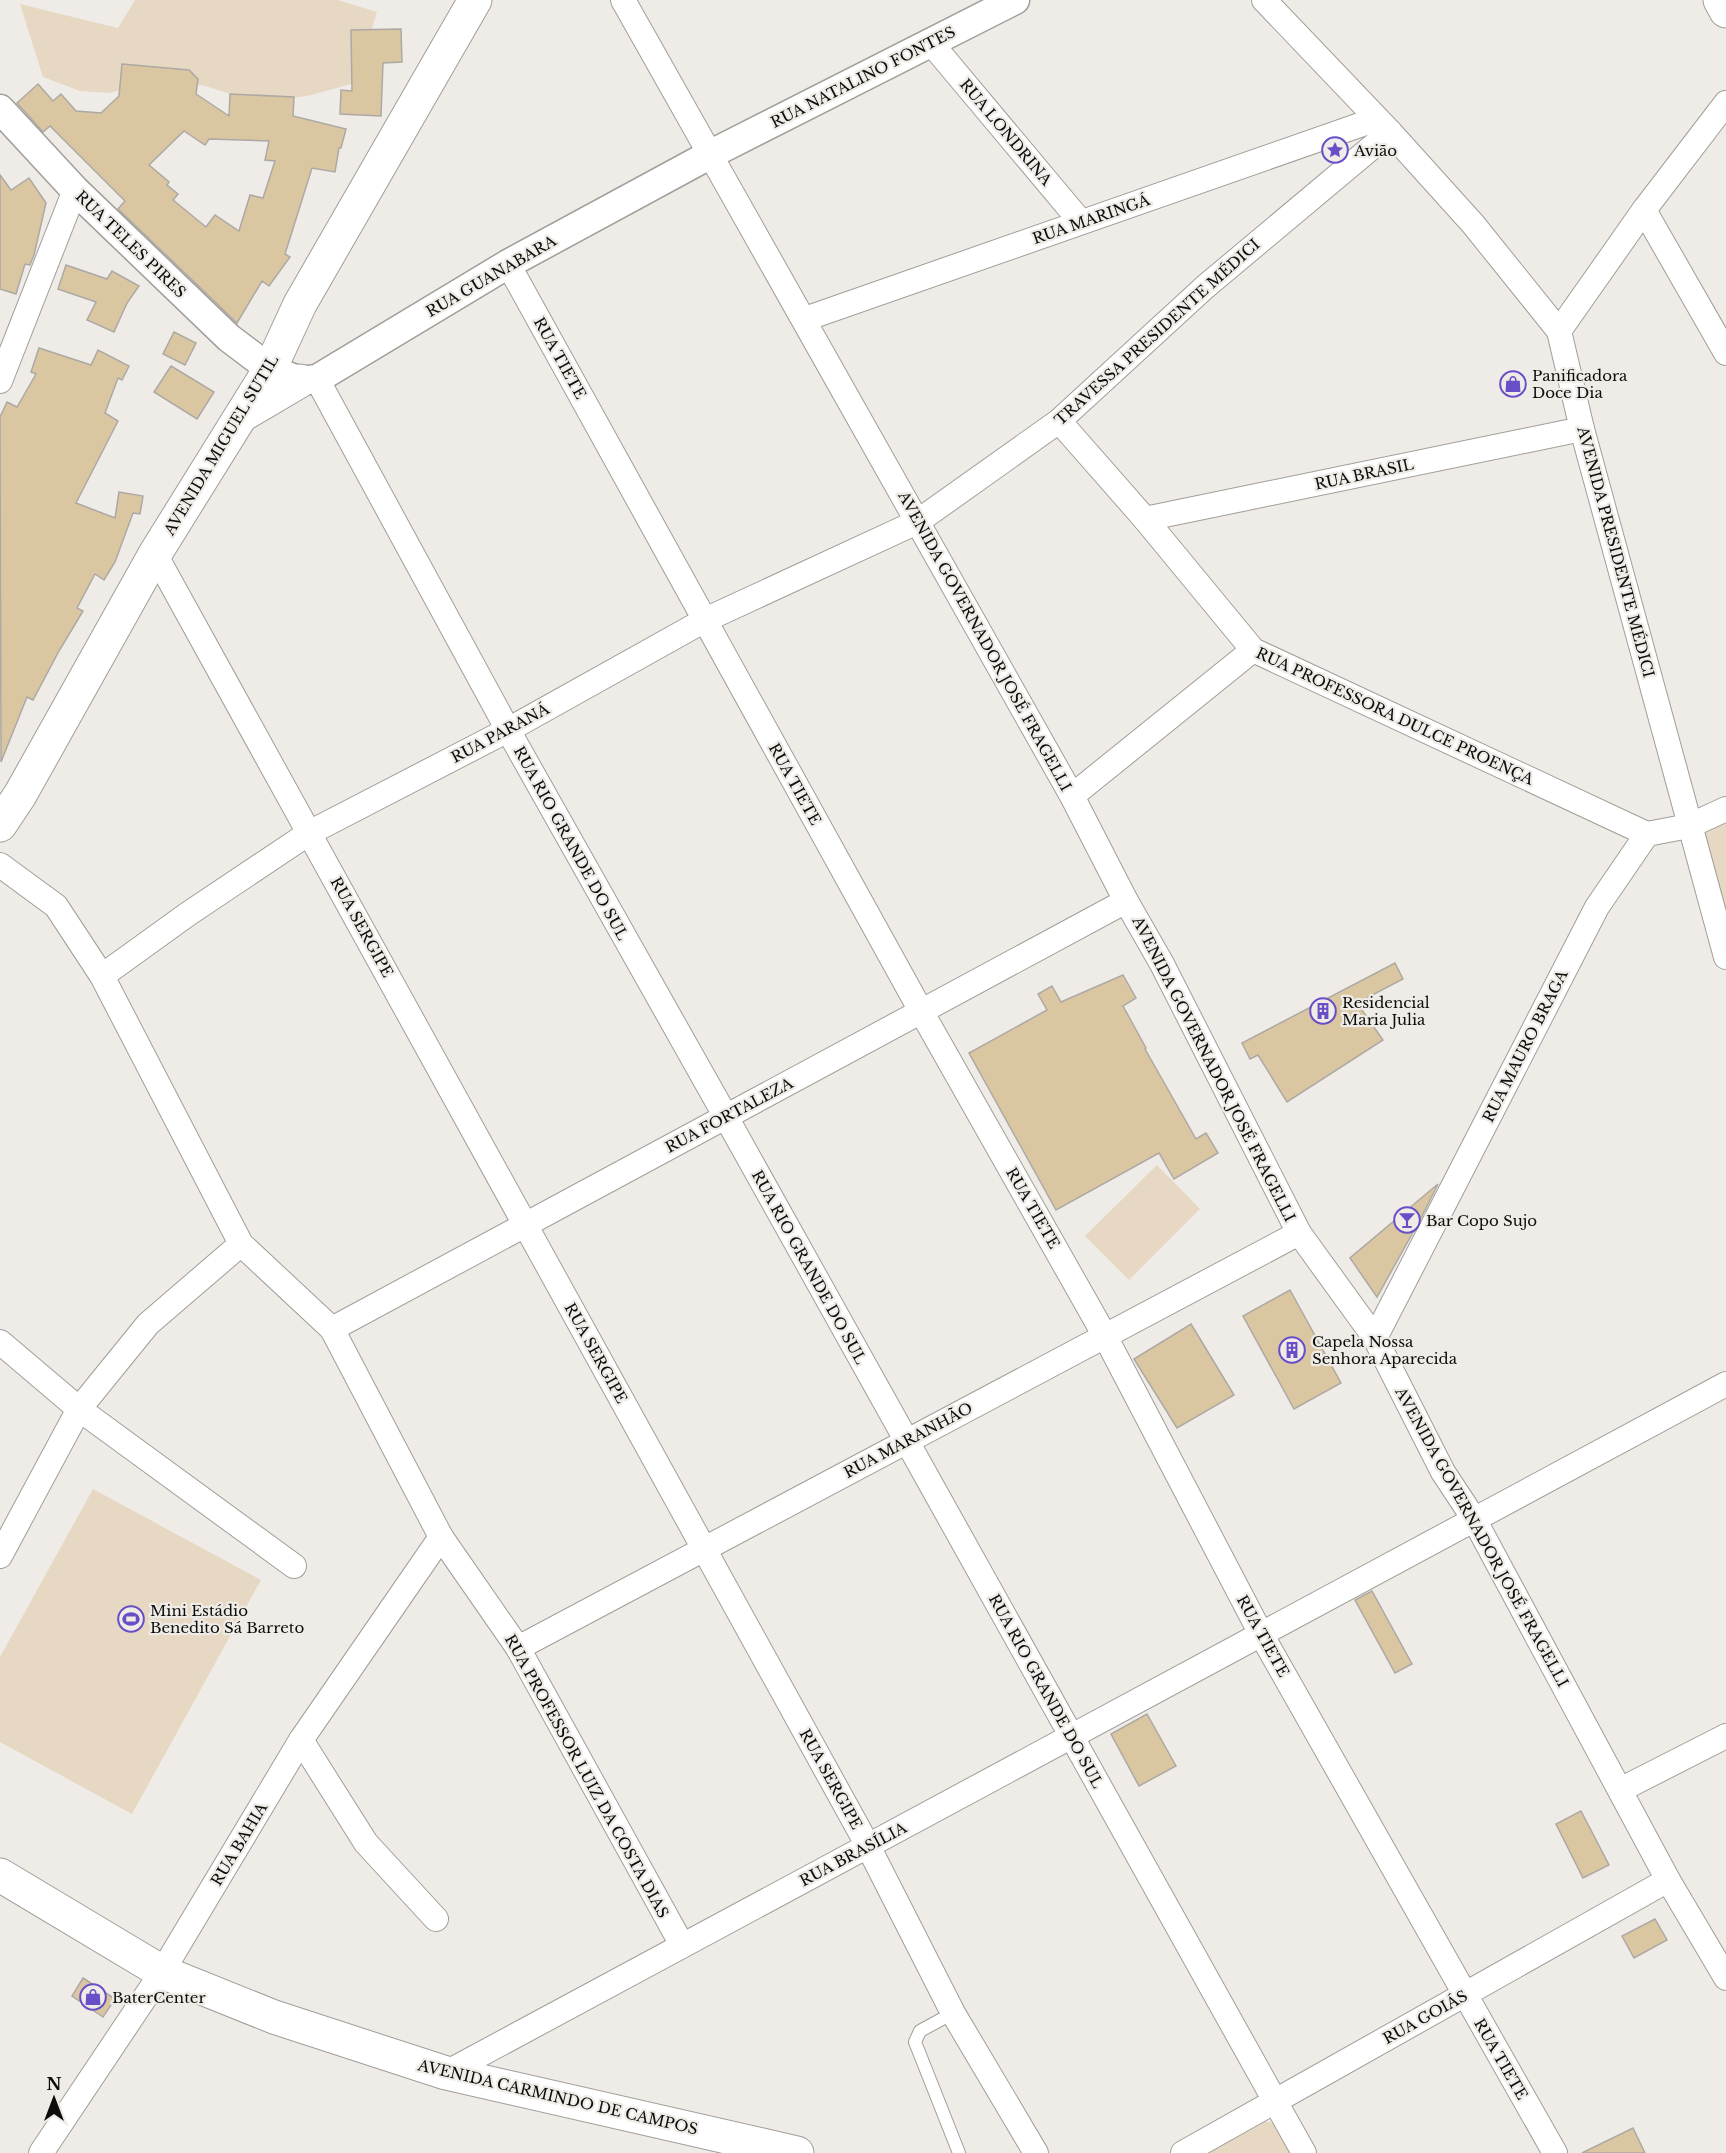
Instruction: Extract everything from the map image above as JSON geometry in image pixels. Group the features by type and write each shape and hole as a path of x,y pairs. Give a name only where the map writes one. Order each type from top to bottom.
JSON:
{"main road":[{"name":"AVENIDA MIGUEL SUTIL","path":"0,825 10,791 270,369 300,304 475,0"},
{"path":"1720,0 1726,11"},
{"path":"240,417 309,380"},
{"name":"AVENIDA CARMINDO DE CAMPOS","path":"0,1875 162,1972 274,2017 446,2073 797,2153"}],"street":[{"name":"AVENIDA GOVERNADOR JOSÉ FRAGELLI","path":"623,0 1072,796 1126,901 1162,964 1299,1233 1375,1338 1443,1472 1474,1519 1668,1880 1726,1978"},
{"name":"RUA NATALINO FONTES","path":"711,154 1015,0"},
{"name":"AVENIDA PRESIDENTE MÉDICI","path":"1264,0 1473,224 1559,331 1582,429 1689,826 1725,947"},
{"name":"RUA LONDRINA","path":"931,43 1081,222"},
{"path":"1559,331 1644,210 1726,103"},
{"name":"RUA TELES PIRES","path":"0,109 75,190 229,338 270,369"},
{"name":"RUA MARINGÁ","path":"805,319 1081,222 1384,126"},
{"name":"TRAVESSA PRESIDENTE MÉDICI","path":"917,522 1059,421 1384,126"},
{"name":"RUA GUANABARA","path":"309,380 508,264 711,154"},
{"path":"0,381 75,190"},
{"path":"1644,210 1726,353"},
{"name":"RUA TIETE","path":"508,264 921,1011 1105,1336 1261,1634 1555,2153"},
{"path":"270,369 309,380"},
{"name":"RUA RIO GRANDE DO SUL","path":"309,380 726,1117 1304,2153"},
{"name":"RUA PROFESSORA DULCE PROENÇA","path":"1059,421 1145,519 1253,650 1647,834"},
{"name":"RUA BRASIL","path":"1145,519 1582,429"},
{"name":"RUA PARANÁ","path":"102,976 188,914 309,833 508,730 705,620 917,522"},
{"name":"RUA SERGIPE","path":"155,554 868,1845 953,2013 1036,2153"},
{"path":"1072,796 1253,650"},
{"path":"1647,834 1689,826 1726,809"},
{"name":"RUA MAURO BRAGA","path":"1375,1338 1597,907 1647,834"},
{"name":"RUA PROFESSOR LUIZ DA COSTA DIAS","path":"0,865 56,906 102,976 241,1244 332,1329 441,1537 518,1648 682,1946"},
{"name":"RUA FORTALEZA","path":"332,1329 1126,901"},
{"name":"RUA MARANHÃO","path":"518,1648 1299,1233"},
{"path":"2,1547 79,1409 148,1324 241,1244"},
{"path":"0,1342 79,1409 294,1566"},
{"name":"RUA BRASÍLIA","path":"446,2073 1726,1384"},
{"name":"RUA BAHIA","path":"41,2153 162,1972 301,1740 441,1537"},
{"path":"1620,1790 1726,1736"},
{"path":"301,1740 366,1843 436,1919"},
{"name":"RUA GOIÁS","path":"1183,2153 1668,1880"}],"lane":[{"path":"953,2013 920,2031 915,2042 959,2153"}],"shaded area":[{"path":"135,0 338,0 377,12 355,83 307,96 260,103 205,86 161,78 110,93 80,91 43,77 20,4 118,28"},
{"path":"1726,816 1726,927 1704,835 1707,822"},
{"path":"1157,1165 1200,1209 1129,1280 1085,1236"},
{"name":"Mini Estádio Benedito Sá Barreto","path":"93,1489 261,1580 132,1814 0,1742 0,1657"},
{"path":"1262,2121 1278,2123 1294,2153 1209,2153"}],"building":[{"path":"401,29 402,62 383,63 381,116 340,114 341,90 352,91 351,30"},
{"path":"122,64 189,70 198,79 196,94 229,116 230,94 294,97 293,116 346,129 341,148 339,148 335,172 312,168 285,254 290,257 269,286 262,281 237,323 118,209 125,201 50,126 43,132 17,103 38,84 53,101 61,94 76,111 101,113 119,96","holes":["184,131 205,145 209,139 269,141 265,160 275,161 263,198 250,195 239,231 215,215 206,227 173,200 178,194 167,185 169,182 149,165"]},
{"path":"0,175 11,190 29,178 46,203 34,255 30,265 25,264 16,294 0,289"},
{"path":"66,265 107,279 112,271 139,286 127,303 114,332 87,320 96,302 58,289"},
{"path":"174,332 196,343 185,365 163,354"},
{"path":"39,348 91,365 98,350 129,366 122,380 118,378 105,413 118,421 76,503 115,518 119,492 143,496 140,514 133,513 115,562 104,580 95,574 77,608 83,611 33,700 27,697 1,762 0,417 7,402 17,407 36,374 31,372"},
{"path":"171,366 214,392 197,419 154,392"},
{"path":"1395,963 1403,979 1357,1003 1383,1040 1287,1102 1258,1055 1250,1059 1242,1043"},
{"path":"1123,975 1136,998 1123,1006 1145,1049 1196,1139 1206,1133 1218,1153 1174,1179 1159,1153 1056,1210 969,1053 1047,1010 1038,994 1052,986 1061,1002"},
{"name":"Bar Copo Sujo","path":"1438,1184 1421,1218 1377,1297 1350,1258"},
{"name":"Capela Nossa Senhora Aparecida","path":"1290,1290 1341,1383 1294,1409 1243,1316"},
{"path":"1191,1324 1234,1395 1177,1428 1134,1359"},
{"path":"1372,1591 1412,1664 1395,1673 1355,1600"},
{"path":"1147,1714 1176,1766 1139,1786 1111,1734"},
{"path":"1581,1811 1609,1865 1583,1878 1556,1824"},
{"path":"1655,1919 1667,1940 1634,1958 1622,1936"},
{"name":"BaterCenter","path":"83,1978 115,1999 103,2017 72,1996"},
{"path":"1633,2128 1645,2153 1582,2153"}],"place":[{"name":"Avião","path":"1335,150"},
{"name":"Panificadora Doce Dia","path":"1513,384"},
{"name":"Residencial Maria Julia","path":"1323,1011"},
{"name":"Bar Copo Sujo","path":"1407,1220"},
{"name":"Capela Nossa Senhora Aparecida","path":"1292,1350"},
{"name":"Mini Estádio Benedito Sá Barreto","path":"131,1619"},
{"name":"BaterCenter","path":"93,1997"}]}
